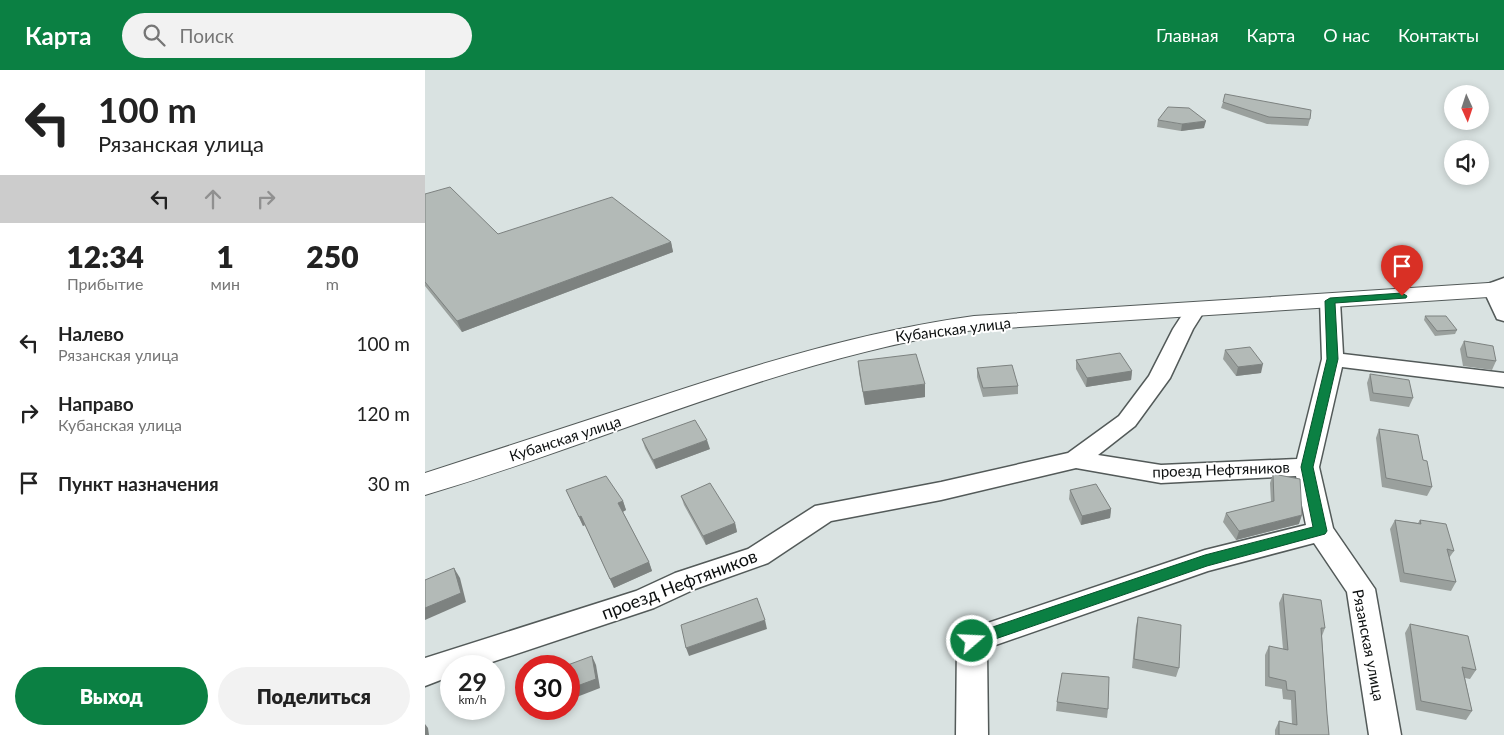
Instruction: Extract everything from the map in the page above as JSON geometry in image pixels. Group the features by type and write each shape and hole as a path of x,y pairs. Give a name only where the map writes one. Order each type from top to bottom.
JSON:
{"street":[{"name":"Кубанская улица","path":"425,484 785,364 893,336 974,324 1330,301 1500,287"},
{"path":"1500,287 1504,315"},
{"name":"Рязанская улица","path":"1330,301 1333,359 1307,467 1320,531 1361,589 1385,735"},
{"name":"проезд Нефтяников","path":"1076,460 1127,421 1159,378 1195,310"},
{"path":"1333,359 1504,380"},
{"name":"проезд Нефтяников","path":"425,672 644,600 685,581 758,556 824,513 941,491 1076,460 1161,474 1307,467"},
{"path":"972,735 972,641 1205,561 1320,531"}],"building":[{"path":"1225,94 1311,110 1310,119 1269,117 1223,102"},
{"path":"1168,107 1189,108 1206,121 1182,124 1158,120"},
{"path":"450,187 498,234 612,197 671,242 457,321 425,282 425,194"},
{"path":"1425,316 1446,316 1457,330 1437,331"},
{"path":"1464,341 1493,346 1496,361 1467,357"},
{"path":"1250,347 1263,364 1238,367 1225,350"},
{"path":"1120,353 1132,371 1087,378 1076,360"},
{"path":"916,354 925,384 863,392 858,361"},
{"path":"1012,365 1018,386 983,388 977,368"},
{"path":"1370,374 1409,380 1413,398 1373,393"},
{"path":"695,420 707,440 653,460 642,439"},
{"path":"1379,429 1418,435 1423,460 1427,461 1432,487 1386,478"},
{"path":"1273,474 1300,479 1302,515 1239,531 1226,513 1274,501"},
{"path":"606,476 623,501 618,503 649,562 610,579 581,516 579,517 566,490"},
{"path":"710,483 735,523 703,536 681,496"},
{"path":"1096,484 1111,509 1082,516 1070,490"},
{"path":"1395,520 1421,524 1420,520 1446,524 1454,551 1447,549 1456,582 1404,573"},
{"path":"454,568 461,593 425,608 425,580"},
{"path":"1283,594 1321,600 1325,628 1321,628 1329,735 1279,735 1279,721 1297,725 1295,691 1287,690 1286,681 1269,677 1269,646 1288,650"},
{"path":"757,598 765,620 686,648 681,625"},
{"path":"1138,617 1181,625 1179,668 1134,659"},
{"path":"1410,624 1468,636 1476,670 1462,667 1472,711 1421,701"},
{"path":"592,656 596,679 580,685 580,660"},
{"path":"1062,673 1109,677 1108,709 1057,702"}],"route":[{"path":"972,641 1205,561 1320,531 1307,467 1333,359 1330,301 1402,296"}]}
